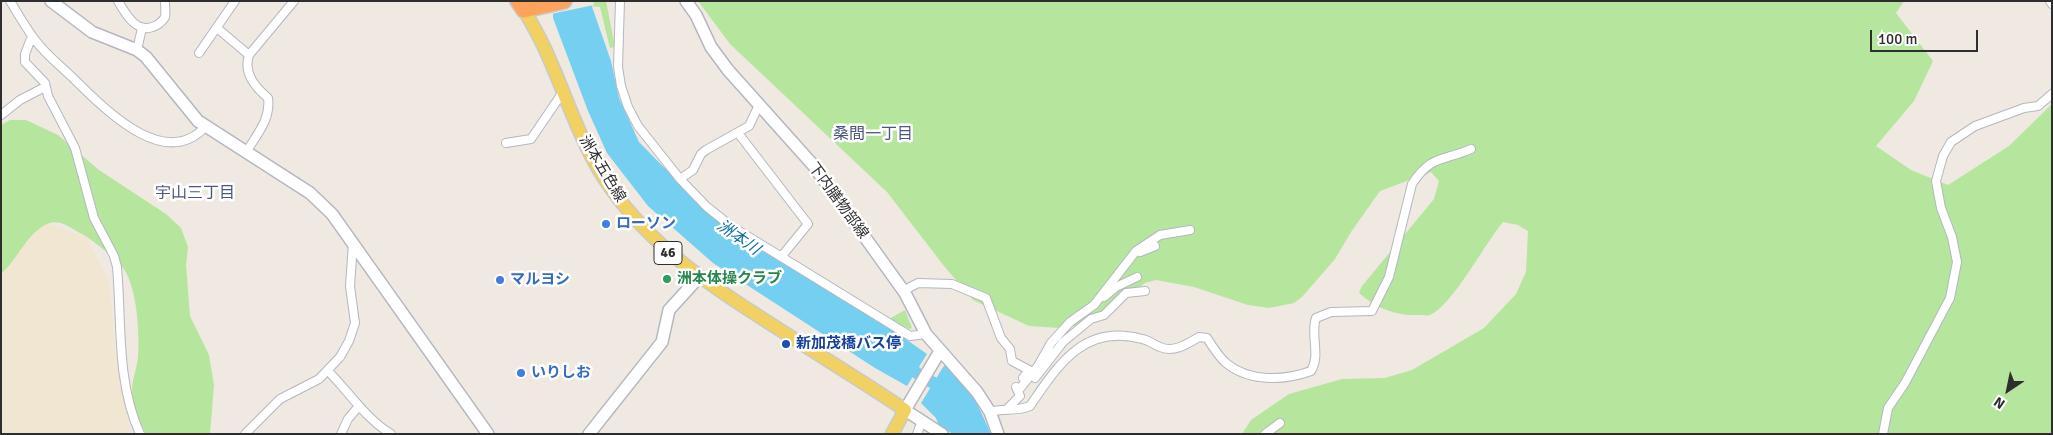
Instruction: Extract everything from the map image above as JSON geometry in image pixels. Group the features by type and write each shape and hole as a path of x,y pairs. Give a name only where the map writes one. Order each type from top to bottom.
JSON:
{"highway":[{"path":"521,6 564,1"}],"main road":[{"name":"洲本五色線","path":"521,6 544,46 585,145 609,186 627,210 653,238 667,252 699,277 743,307 908,405"},
{"path":"892,434 908,405"}],"street":[{"path":"10,1 32,36 50,57 107,111 130,128 146,136 174,143 194,136 206,126"},
{"path":"51,1 92,32 137,50 152,63 188,110 206,126 310,193 332,214 353,241 488,434"},
{"path":"118,1 131,21 142,28 152,28 162,23 166,16 165,1"},
{"path":"199,53 235,1"},
{"path":"247,151 267,119 269,107 268,98 250,78 247,61 249,55 292,4 282,1"},
{"path":"620,1 618,67 621,86 638,126 680,179 707,207 731,226 910,336 926,334"},
{"name":"下内膳物部線","path":"686,1 722,62 813,165 903,291 926,334 939,353 977,392 990,412 998,434"},
{"path":"137,50 142,28"},
{"path":"217,28 249,55"},
{"path":"32,36 25,54 25,62 45,83 75,148 94,218 114,256 117,267 122,360 126,385 140,433"},
{"path":"1,115 20,100 46,87"},
{"path":"506,143 530,138 562,92"},
{"path":"1883,434 1888,408 1904,383 1950,298 1957,262 1952,237 1941,208 1936,181 1943,156 1951,142 1976,126 2024,108 2038,106 2052,94"},
{"path":"680,179 693,170 706,150 749,126 759,105"},
{"path":"738,133 808,224 781,257"},
{"path":"990,412 1024,409 1030,406 1055,371 1082,344 1107,337 1126,335 1145,339 1161,348 1172,350 1188,344 1199,337 1207,338 1225,362 1241,372 1266,379 1284,378 1311,371 1316,364 1314,324 1316,318 1331,312 1372,311 1389,277 1412,184 1418,175 1435,160 1471,149"},
{"path":"1094,305 1134,254 1160,236 1190,230"},
{"path":"245,434 280,399 319,379 328,371 340,357 349,341 355,323 350,286 353,241"},
{"path":"1134,254 1155,246"},
{"path":"589,434 662,342 669,310 699,277"},
{"path":"1019,394 1051,343 1070,322 1116,287 1136,277"},
{"path":"903,291 918,283 952,284 986,298 1001,338 1010,349 1012,361 1029,370 1016,387 1019,394"},
{"path":"1007,409 1049,362 1063,342 1091,320 1104,315 1126,293 1145,291"},
{"path":"937,431 922,421 908,405 939,353"},
{"path":"328,371 349,393 358,407 380,427 391,434"},
{"path":"341,434 348,419 358,407"},
{"path":"917,434 922,421"},
{"path":"1265,434 1280,424"}],"shaded area":[{"path":"18,218 56,226 86,237 109,281 116,359 131,434 1,434 1,222"}],"green space":[{"path":"587,1 606,1 615,47 610,48 600,7 589,6"},
{"path":"698,1 1904,1 1896,13 1933,61 1914,101 1876,146 1911,170 1948,185 2009,146 2052,104 2052,434 1242,434 1251,420 1289,394 1342,379 1385,378 1412,370 1484,328 1516,294 1526,272 1528,231 1518,225 1503,222 1458,287 1439,309 1430,315 1401,314 1386,310 1372,303 1359,293 1362,286 1434,199 1439,181 1431,172 1380,191 1351,232 1335,259 1302,297 1294,303 1269,308 1248,305 1194,287 1156,280 1145,283 1101,316 1081,325 1060,328 1029,326 973,300 944,266 887,192 730,44"},
{"path":"10,120 26,120 58,135 99,170 166,214 181,228 188,247 186,265 190,316 209,355 214,385 210,434 146,434 137,413 132,391 138,357 138,336 132,286 123,268 98,245 61,223 52,222 33,234 1,274 1,125"},
{"path":"905,310 912,328 909,329 889,319"}],"water":[{"path":"590,1 611,61 619,98 639,142 710,214 857,305 927,354 907,386 875,368 713,263 648,206 607,153 588,111 553,18 553,6"},
{"path":"945,364 975,399 991,434 953,434 939,426 936,418 921,403"}],"pier":[{"path":"563,1 593,1 594,5 551,14 550,6"}],"waterway":[{"name":"洲本川","path":"903,361 918,374 947,393"}],"place":[{"name":"ローソン","path":"606,224"},
{"name":"洲本体操クラブ","path":"667,279"},
{"name":"マルヨシ","path":"500,280"},
{"name":"新加茂橋バス停","path":"786,344"},
{"name":"いりしお","path":"521,373"}],"district":[{"name":"桑間一丁目","path":"873,135"},
{"name":"宇山三丁目","path":"195,194"}]}
